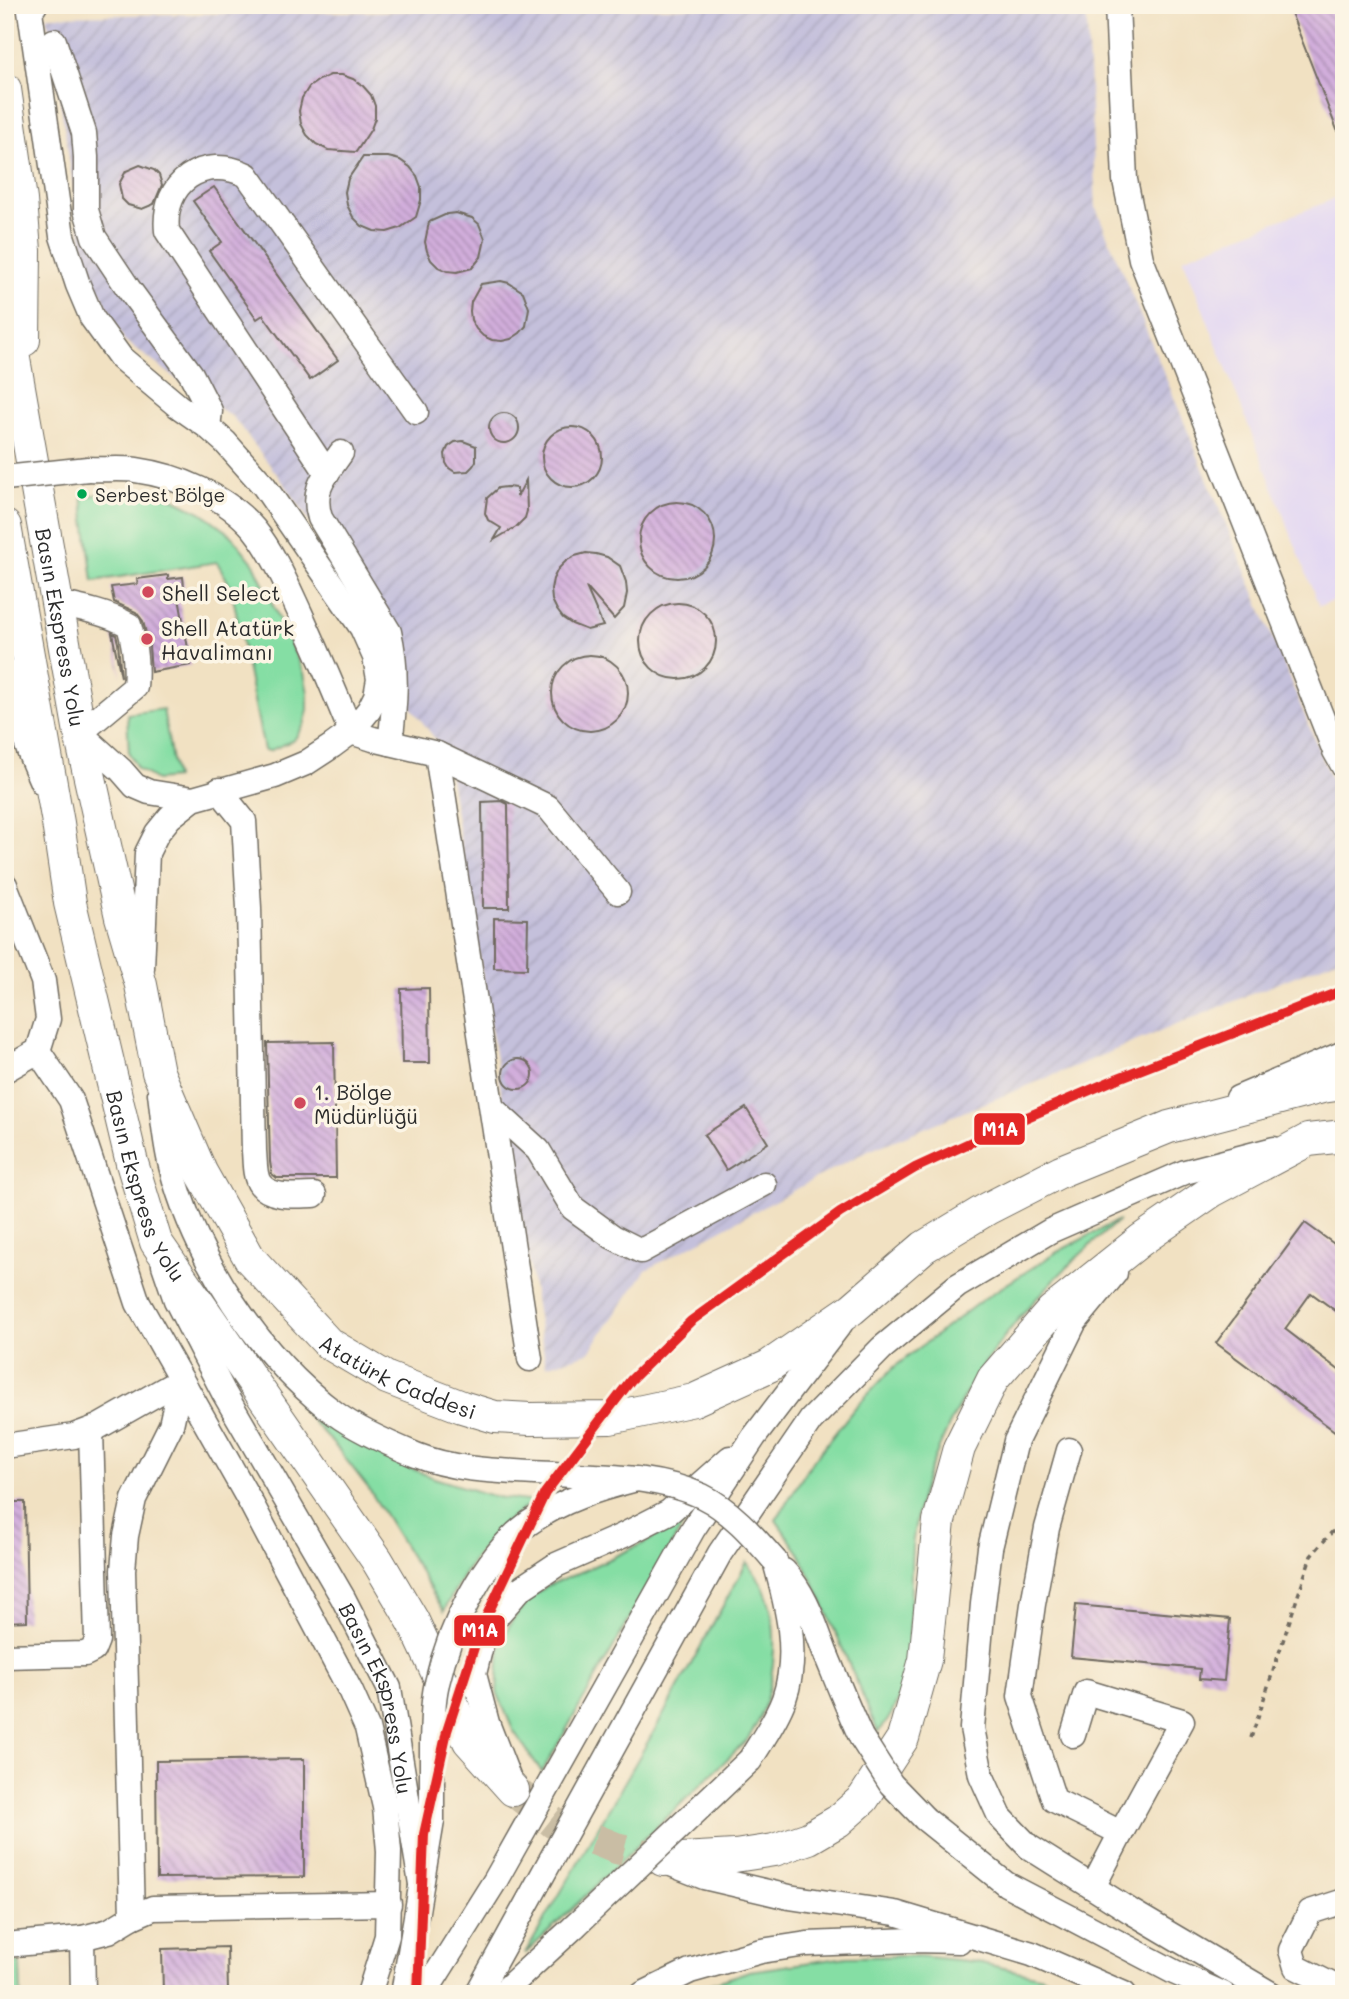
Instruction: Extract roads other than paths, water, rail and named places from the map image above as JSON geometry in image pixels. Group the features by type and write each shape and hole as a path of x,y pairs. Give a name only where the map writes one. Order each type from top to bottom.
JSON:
{"main road":[{"path":"5,89 25,251 22,405"},
{"name":"Basın Ekspress Yolu","path":"5,308 80,733 121,917 141,985"},
{"name":"Basın Ekspress Yolu","path":"5,526 70,903 129,1150 156,1242"},
{"name":"Atatürk Caddesi","path":"141,985 158,1072 201,1172 250,1259 328,1343 387,1378 495,1417 610,1418 694,1400 769,1366 852,1309 924,1247 987,1209 1061,1171 1169,1126 1322,1087 1344,1084"},
{"path":"663,1860 735,1856 774,1850 809,1838 838,1821 863,1799 903,1738 925,1660 939,1521 959,1448 993,1379 1052,1311 1141,1240 1212,1191 1308,1140 1344,1136"},
{"path":"156,1242 377,1560 413,1622 469,1741 513,1790"}],"street":[{"path":"34,5 30,11 62,236 92,318 121,358 177,406 208,427 242,459 264,486 362,628 375,657 379,679 376,696 369,710 351,732 306,763 275,776 192,799 170,817 157,833 147,853 141,985"},
{"path":"1117,5 1125,180 1141,259 1335,751 1344,767"},
{"path":"54,41 84,133 85,197 94,237 191,374 209,407 211,416 208,427"},
{"path":"51,164 86,157"},
{"path":"390,743 396,687 389,632 320,518 316,499 321,481 334,463 167,231 170,199 176,189 192,174 203,170 226,167 247,175 415,412"},
{"path":"5,478 88,469 135,470 179,481 234,510 253,528 271,553 351,732"},
{"path":"57,603 121,621 129,625 133,639 135,687 80,733 135,786 149,792 192,799"},
{"path":"5,670 18,698 28,747 58,823"},
{"path":"351,732 437,754 548,807 618,892"},
{"path":"437,754 530,1359"},
{"path":"219,790 244,821 256,1172 260,1184 270,1191 286,1195 314,1195"},
{"path":"5,885 43,981 48,1019 38,1051 5,1070"},
{"path":"38,1051 71,1100 138,1303 251,1503 367,1728 386,1807 389,1851 387,1936 369,1994"},
{"path":"1169,1126 1344,1053"},
{"path":"158,1072 171,1166 194,1230 221,1283 273,1357 337,1415 417,1455 461,1468 637,1479 702,1496 747,1529 794,1582 810,1611 861,1737 891,1784 925,1819 1006,1884 1176,1973 1223,1994"},
{"path":"493,1109 538,1150 573,1208 613,1237 641,1251 764,1184"},
{"path":"477,1994 720,1553 811,1420 882,1348 957,1286 1050,1231 1185,1172 1308,1140"},
{"path":"1141,1240 1074,1323 1016,1441 990,1548 972,1728 981,1775 1000,1817 1029,1847 1271,1994"},
{"name":"Basın Ekspress Yolu","path":"156,1242 176,1300 224,1394 343,1598 389,1688 421,1884"},
{"path":"424,1994 495,1881 693,1529 754,1437 852,1309"},
{"path":"5,1446 74,1436 91,1430 181,1380"},
{"path":"132,1917 123,1570 126,1536 134,1499 171,1425 181,1380"},
{"path":"5,1656 85,1654 93,1650 97,1640 91,1430"},
{"path":"513,1790 487,1723 474,1674 485,1629 520,1589 556,1565 668,1512 754,1437"},
{"path":"1069,1450 1047,1528 1020,1696 1054,1800 1121,1833"},
{"path":"402,1994 432,1821 432,1742 436,1686 446,1649 461,1614 480,1578 500,1551 527,1524 587,1492 637,1479"},
{"path":"501,1994 750,1760 769,1730 784,1698 790,1666 791,1638 787,1605 775,1561"},
{"path":"1073,1735 1086,1692 1182,1721 1093,1887"},
{"path":"663,1860 704,1877 789,1897 895,1913 1032,1954 1124,1994"},
{"path":"1344,1903 1310,1912 1291,1950 1296,1967 1344,1991"},
{"path":"5,1945 82,1938 109,1931 153,1908 389,1904"},
{"path":"82,1938 83,1994"},
{"path":"643,1994 690,1971 761,1951 807,1944 954,1940 1032,1954"}],"tunnel":[{"path":"513,1790 554,1823 616,1848 663,1860"}],"place":[{"name":"Serbest Bölge","path":"82,494"},
{"name":"Shell Select","path":"148,592"},
{"name":"Shell Atatürk Havalimanı","path":"147,639"},
{"name":"1. Bölge Müdürlüğü","path":"300,1103"}]}
